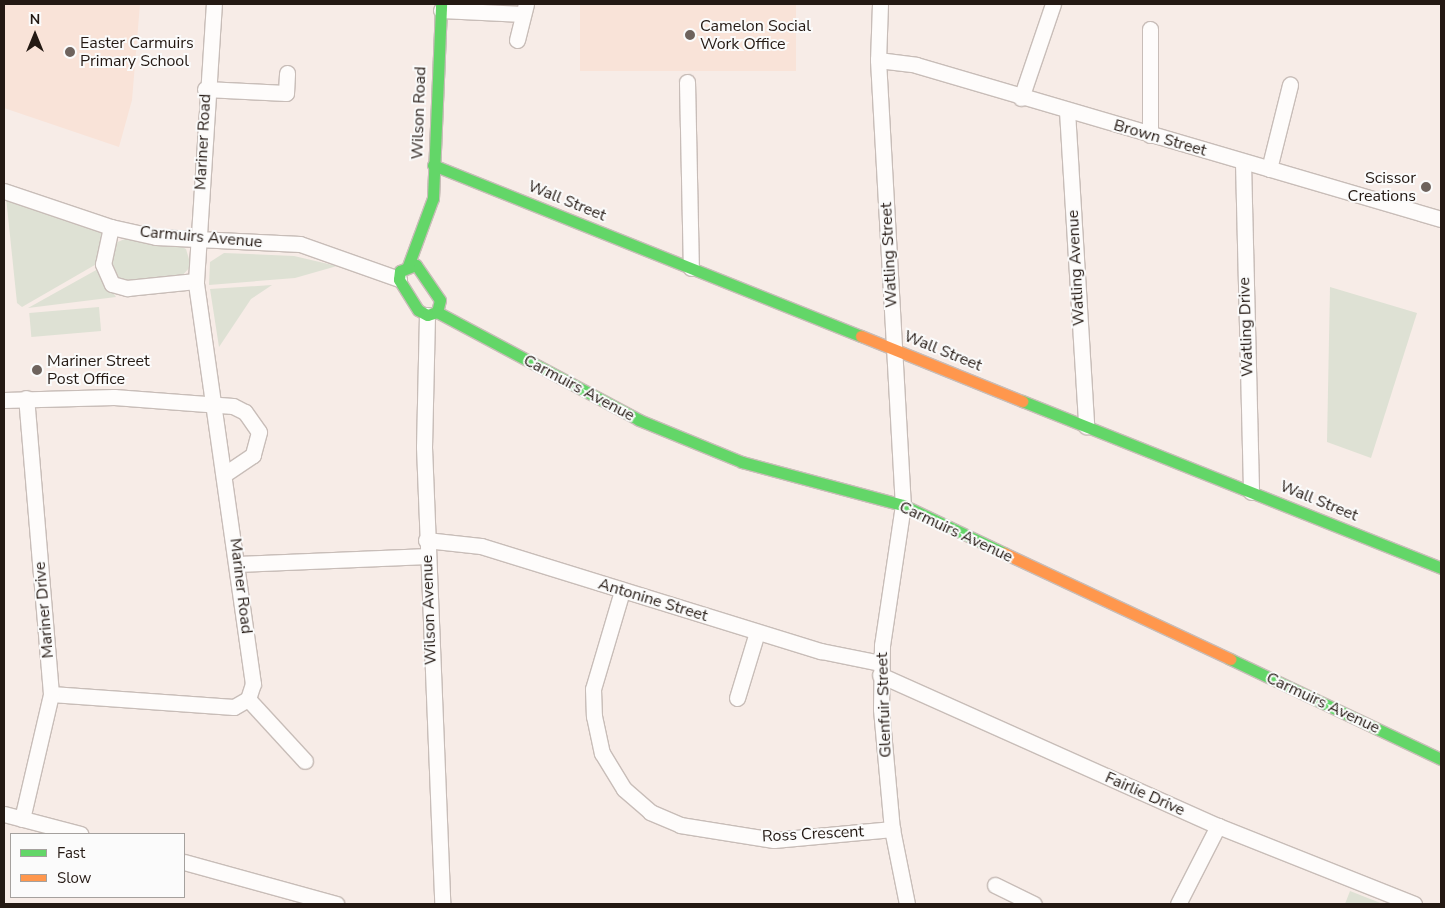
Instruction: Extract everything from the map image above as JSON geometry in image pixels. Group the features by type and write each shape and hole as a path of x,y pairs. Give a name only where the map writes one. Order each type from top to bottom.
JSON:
{"street":[{"name":"Mariner Road","path":"214,4 205,89 196,281 213,401 240,564 253,684 248,699"},
{"name":"Watling Street","path":"880,4 878,60 903,506"},
{"path":"1021,98 1053,4"},
{"path":"441,7 524,9 517,40"},
{"name":"Wilson Road","path":"423,270 433,165 441,7"},
{"path":"1150,29 1150,135"},
{"name":"Brown Street","path":"878,60 916,66 1441,219"},
{"path":"205,89 286,93 287,73"},
{"path":"687,82 691,268"},
{"path":"1269,169 1290,85"},
{"name":"Watling Avenue","path":"1067,111 1086,426"},
{"name":"Watling Drive","path":"1244,162 1251,492"},
{"name":"Wall Street","path":"433,165 1441,568"},
{"name":"Carmuirs Avenue","path":"4,191 110,227 156,237 300,244 399,278 418,310 432,313 670,433 742,462 903,506 1441,759"},
{"name":"Wilson Road","path":"399,278 408,266 427,224"},
{"path":"110,227 103,264 112,284 127,288 196,281"},
{"path":"408,266 423,270 440,300 432,313"},
{"name":"Wilson Avenue","path":"432,313 426,540 442,904"},
{"path":"4,400 26,398 213,401 245,412 259,432 253,455 225,474"},
{"name":"Mariner Drive","path":"22,819 51,694 26,398"},
{"name":"Glenfuir Street","path":"903,506 880,669 892,829 907,904"},
{"name":"Antonine Street","path":"426,540 480,546 880,669"},
{"path":"240,564 427,556"},
{"name":"Ross Crescent","path":"622,591 593,688 594,716 602,753 624,789 650,812 689,827 774,840 892,829"},
{"path":"737,698 757,632"},
{"name":"Fairlie Drive","path":"880,669 1218,826 1414,904"},
{"path":"51,694 234,707 248,699 305,761"},
{"path":"4,814 76,833"},
{"path":"1178,904 1218,826"},
{"path":"185,862 336,904"},
{"path":"995,885 1034,904"}],"shaded area":[{"name":"Easter Carmuirs Primary School","path":"4,4 140,4 132,100 119,147 4,108"},
{"name":"Camelon Social Work Office","path":"580,4 796,4 796,71 580,71"},
{"path":"6,197 106,231 100,262 22,307 17,303"},
{"path":"127,238 178,245 186,249 191,266 181,277 120,281 111,270 113,244"},
{"path":"224,253 294,256 337,266 295,278 209,285 210,262"},
{"path":"98,269 116,297 28,308"},
{"path":"272,285 251,299 219,347 210,289"},
{"path":"1330,287 1417,313 1371,458 1327,442"},
{"path":"99,307 101,331 31,337 29,313"},
{"path":"1350,891 1383,904 1345,904"}],"traffic: fast":[{"path":"408,266 433,198 441,4"},
{"path":"433,165 861,336"},
{"path":"416,265 440,300 437,312 427,315 418,310 399,279 400,271 416,265"},
{"path":"437,312 639,420 742,462 903,505 1004,553"},
{"path":"1022,401 1441,568"},
{"path":"1230,659 1441,759"}],"traffic: slow":[{"path":"861,336 1022,401"},
{"path":"1004,553 1230,659"}],"place":[{"name":"Camelon Social Work Office","path":"690,35"},
{"name":"Easter Carmuirs Primary School","path":"70,52"},
{"name":"Scissor Creations","path":"1426,187"},
{"name":"Mariner Street Post Office","path":"37,370"}]}
